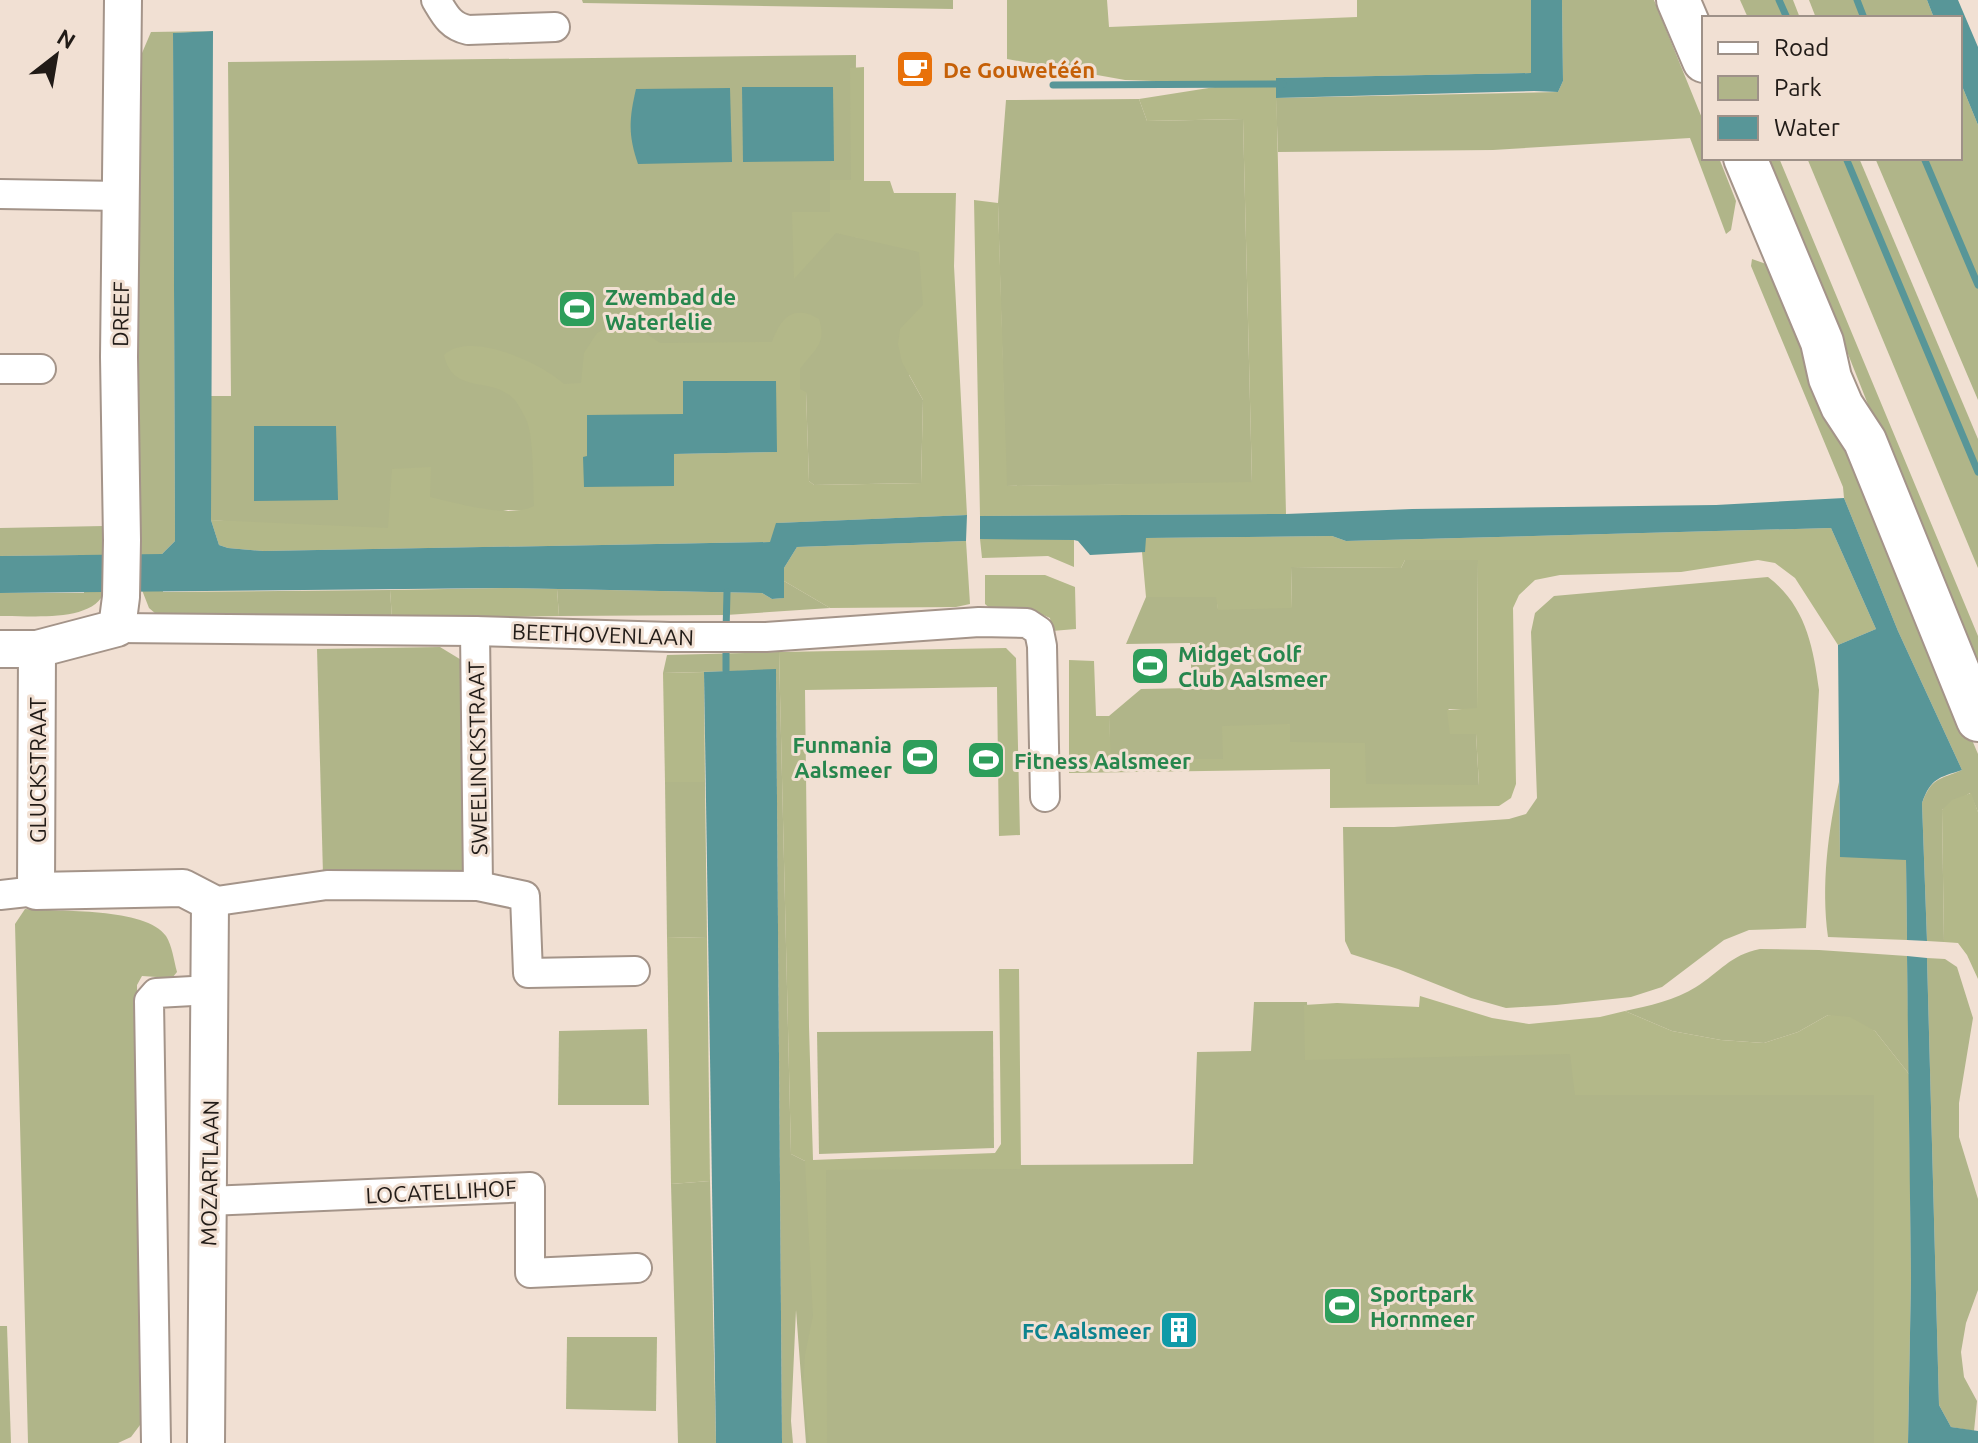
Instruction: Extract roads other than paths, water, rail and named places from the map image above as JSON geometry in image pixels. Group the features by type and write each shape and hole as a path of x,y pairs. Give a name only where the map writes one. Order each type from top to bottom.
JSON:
{"main road":[{"path":"1678,0 1702,56"},
{"path":"1746,160 1822,342 1830,378 1842,406 1865,441 1978,720"}],"street":[{"name":"DREEF","path":"119,612 123,0"},
{"path":"436,0 450,22 468,30 555,27"},
{"path":"0,194 121,196"},
{"path":"0,369 41,369"},
{"name":"BEETHOVENLAAN","path":"0,649 37,649 119,612 475,631 670,637 766,637 979,622 1027,623 1039,631 1042,646 1045,797"},
{"name":"SWEELINCKSTRAAT","path":"475,631 478,886"},
{"name":"GLUCKSTRAAT","path":"36,891 37,649"},
{"name":"SWEELINCKSTRAAT","path":"0,895 36,891 183,888 210,902 327,885 478,886 525,896 528,973 635,971"},
{"name":"MOZARTLAAN","path":"206,1443 210,902"},
{"path":"156,1443 149,1001 156,993 211,990"},
{"name":"LOCATELLIHOF","path":"208,1201 530,1187 530,1273 637,1268"}],"water":[{"path":"1531,0 1562,0 1563,81 1558,92 1276,98 1276,78 1531,73"},
{"path":"1927,0 1958,0 1978,47 1978,125 1962,86 1962,16 1933,16"},
{"path":"213,31 211,520 219,545 263,551 770,542 776,523 967,515 966,541 797,547 784,568 784,598 772,599 762,593 505,588 0,593 0,556 162,554 175,541 173,33"},
{"path":"742,87 833,87 834,161 743,162"},
{"path":"730,88 732,162 638,164 631,127 636,89"},
{"path":"683,381 776,381 777,452 674,454 674,486 584,487 587,415 683,414"},
{"path":"254,426 336,426 338,500 254,501"},
{"path":"1844,498 1898,631 1962,770 1936,780 1922,803 1927,941 1907,940 1906,860 1840,857 1838,645 1876,629 1831,528 1346,541 1332,536 1146,538 1145,552 1090,555 1074,540 980,539 980,516 1286,514 1716,505"},
{"path":"776,669 782,1443 716,1443 704,672"},
{"path":"1907,956 1927,958 1939,1405 1951,1427 1978,1431 1978,1443 1908,1443 1911,1278"}],"waterway":[{"path":"1779,0 1786,16"},
{"path":"1857,0 1863,16"},
{"path":"1053,85 1283,84"},
{"path":"1847,160 1978,472"},
{"path":"1925,160 1978,285"},
{"path":"726,632 727,592"},
{"path":"726,645 726,670"}],"place":[{"name":"De Gouwetéén","path":"915,69"},
{"name":"Zwembad de Waterlelie","path":"577,309"},
{"name":"Midget Golf Club Aalsmeer","path":"1150,666"},
{"name":"Funmania Aalsmeer","path":"920,757"},
{"name":"Fitness Aalsmeer","path":"986,760"},
{"name":"Sportpark Hornmeer","path":"1342,1306"},
{"name":"FC Aalsmeer","path":"1179,1330"}]}
